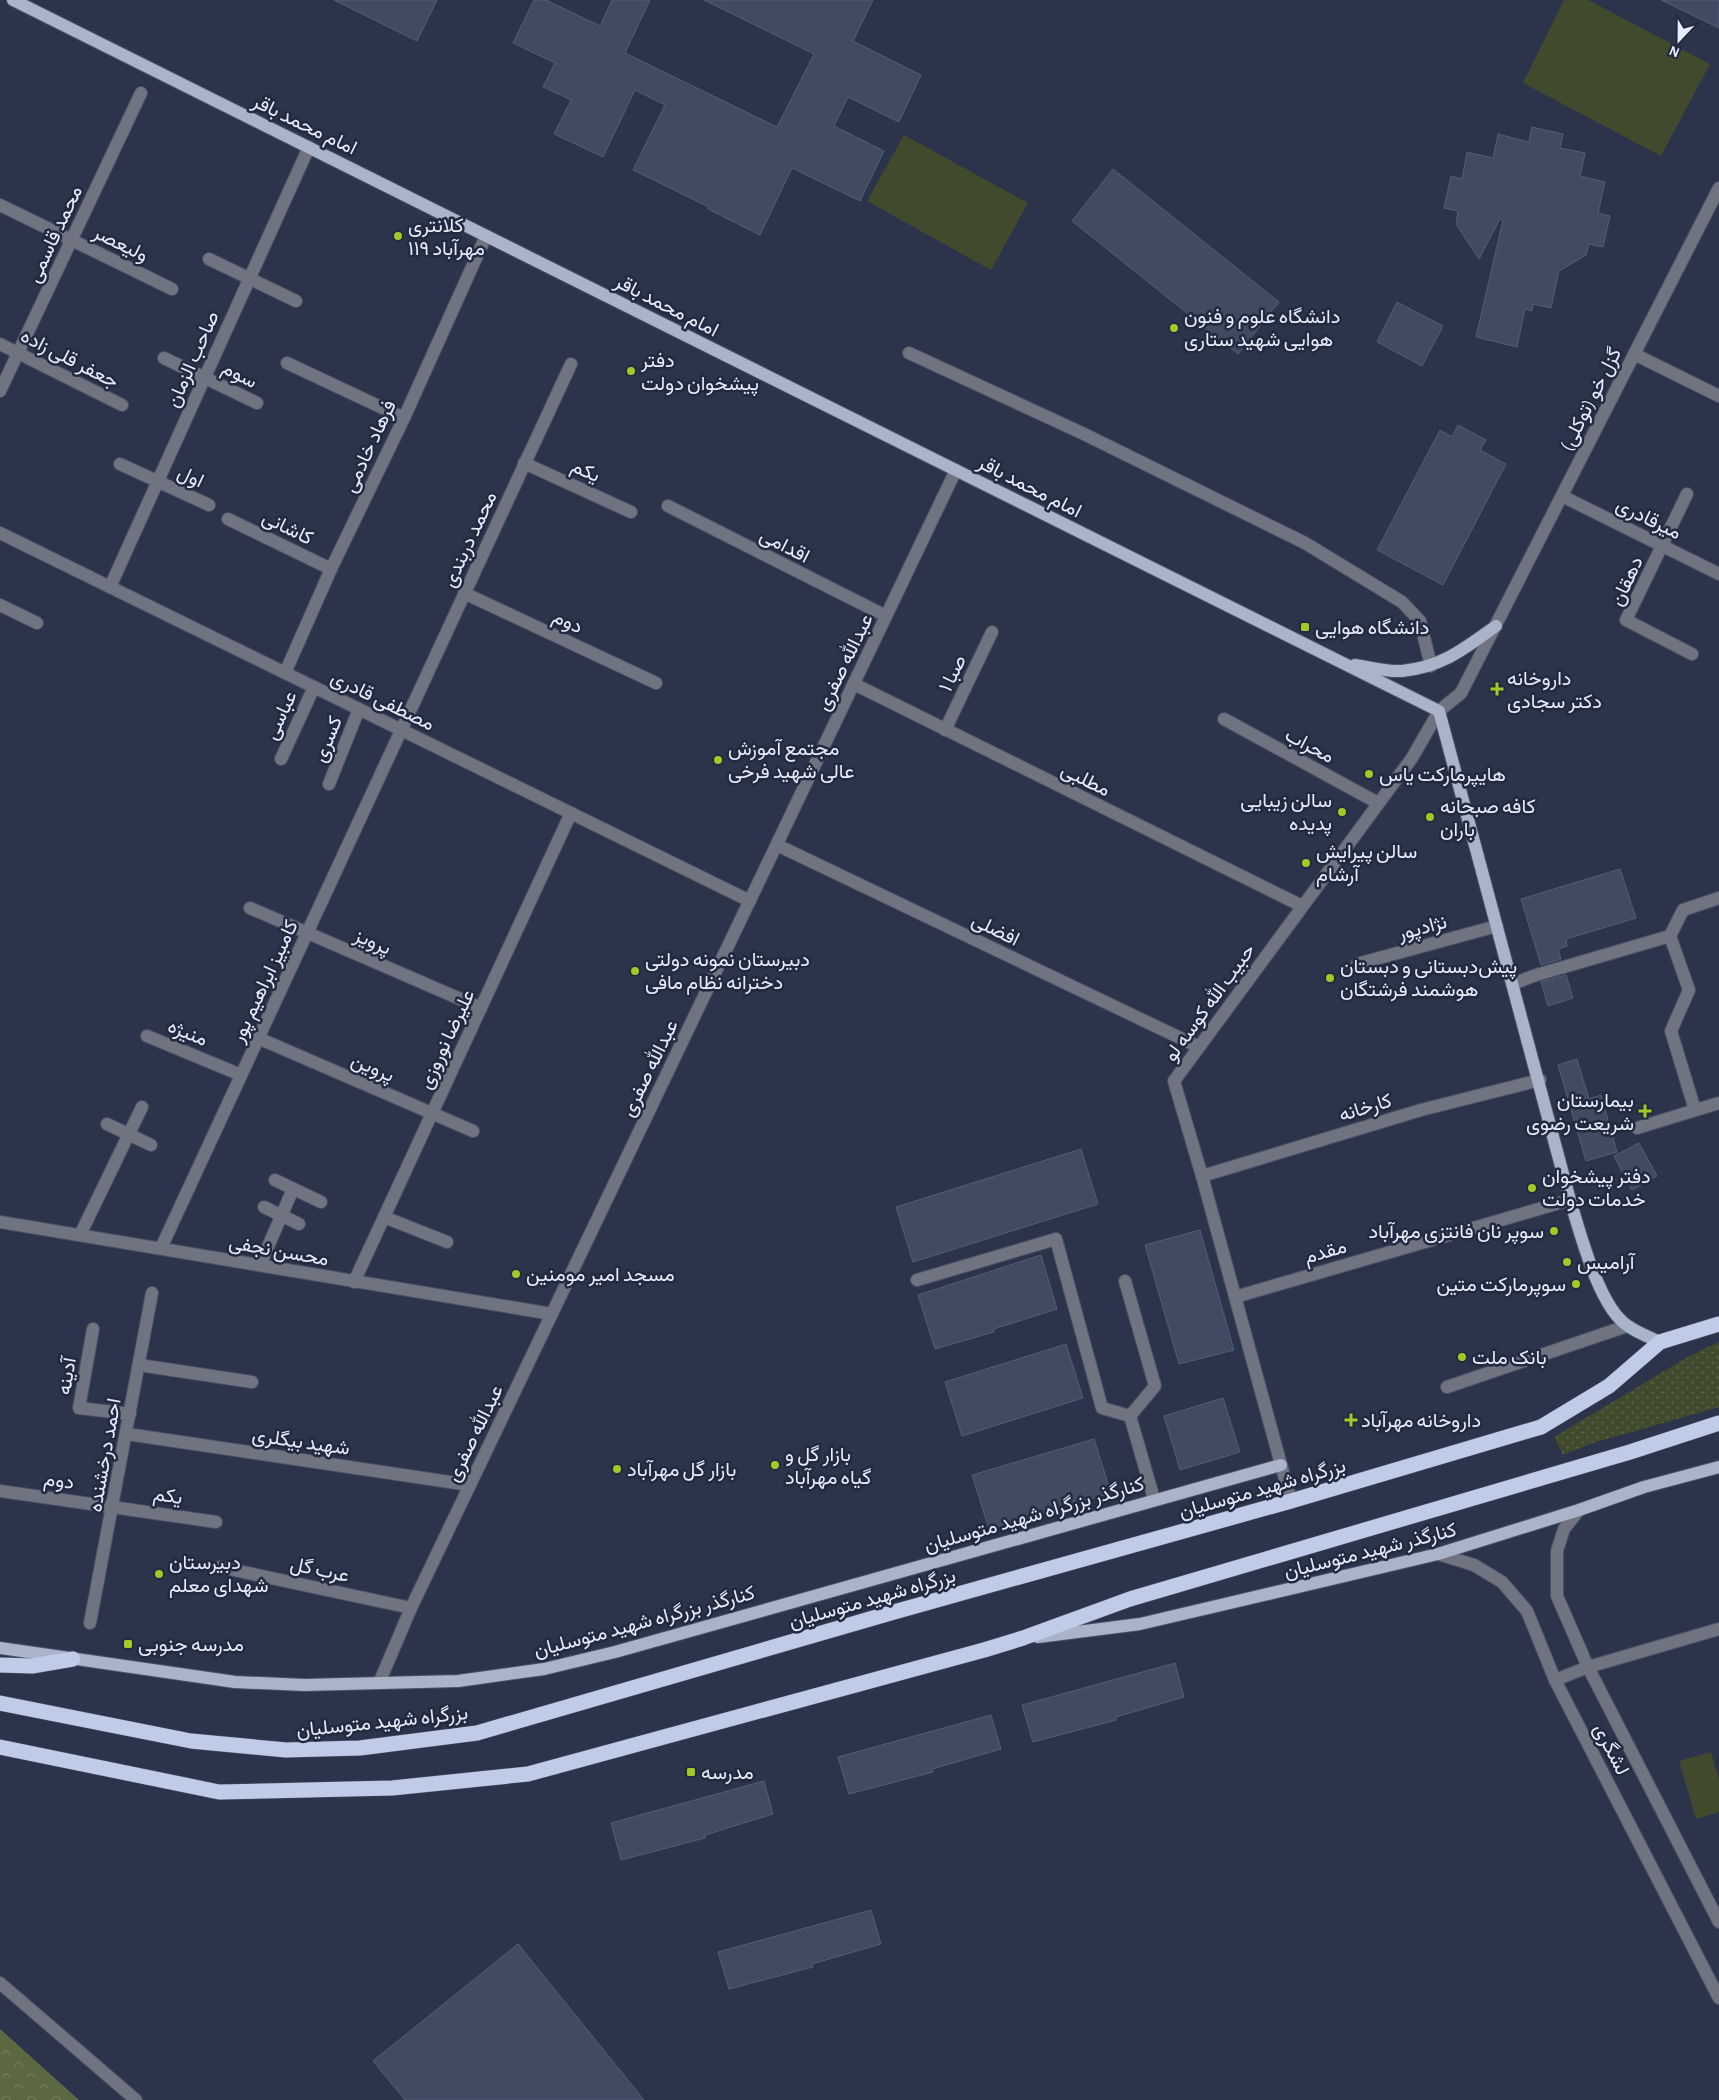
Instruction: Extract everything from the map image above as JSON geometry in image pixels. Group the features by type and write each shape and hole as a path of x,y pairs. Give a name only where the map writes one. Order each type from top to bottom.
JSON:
{"highway":[{"name":"بزرگراه شهید متوسلیان","path":"0,1703 191,1740 286,1750 360,1748 477,1733 884,1615 1291,1501 1541,1427 1609,1386 1660,1342 1719,1324"},
{"path":"0,1747 219,1792 392,1788 528,1774 1023,1638 1130,1599 1630,1452 1719,1423"},
{"path":"0,1665 32,1666 73,1659"}],"main road":[{"name":"امام محمد باقر","path":"13,0 1439,711"},
{"path":"1345,664 1400,671 1431,666 1455,656 1496,626"},
{"path":"1439,711 1540,1080 1570,1200 1592,1270 1611,1307 1627,1326 1660,1342"},
{"name":"کنارگذر بزرگراه شهید متوسلیان","path":"0,1648 235,1682 305,1684 458,1681 544,1668 606,1654 1154,1499 1281,1465"},
{"name":"کنارگذر شهید متوسلیان","path":"1023,1638 1140,1624 1438,1554 1644,1488 1719,1467"}],"street":[{"name":"محمد قاسمی","path":"0,391 141,93"},
{"name":"صاحب الزمان","path":"110,587 309,147"},
{"name":"گزل خو (توکلی)","path":"1439,711 1461,693 1634,354 1714,211 1719,188"},
{"name":"ولیعصر","path":"0,205 172,288"},
{"name":"فرهاد خادمی","path":"285,673 331,570 404,418 486,236"},
{"path":"209,260 296,301"},
{"name":"جعفر قلی زاده","path":"0,344 122,405"},
{"path":"908,353 1084,434 1304,543 1402,602 1420,621 1431,666"},
{"path":"1634,354 1719,396"},
{"name":"سوم","path":"164,358 257,404"},
{"path":"287,362 404,418"},
{"name":"محمد دربندی","path":"401,730 570,364"},
{"name":"یکم","path":"524,463 631,512"},
{"path":"120,464 158,482"},
{"name":"عبدالله صفری","path":"379,1683 411,1608 956,470"},
{"name":"اول","path":"158,482 209,505"},
{"path":"1664,546 1687,494"},
{"name":"میرقادری","path":"1562,496 1719,574"},
{"name":"اقدامی","path":"668,506 886,616"},
{"name":"کاشانی","path":"228,518 331,570"},
{"name":"مصطفی قادری","path":"0,533 750,900"},
{"name":"دهقان","path":"1664,546 1626,620 1692,654"},
{"name":"دوم","path":"464,593 656,684"},
{"path":"0,605 36,622"},
{"name":"صبا ۱","path":"946,730 992,632"},
{"name":"مطلبی","path":"854,684 1302,906"},
{"name":"عباسی","path":"281,759 314,687"},
{"name":"کسری","path":"329,784 360,709"},
{"name":"حبیب الله کوسه لو","path":"1291,1501 1174,1081 1412,758 1439,711"},
{"name":"محراب","path":"1224,720 1378,803"},
{"name":"کامبیز ابراهیم پور","path":"161,1248 401,730"},
{"name":"علیرضا نوروزی","path":"354,1282 571,813"},
{"name":"افضلی","path":"777,845 1199,1047"},
{"path":"1695,1110 1671,1031 1689,990 1670,936 1683,910 1719,898"},
{"name":"پرویز","path":"250,908 481,1008"},
{"name":"نژادپور","path":"1357,964 1497,926"},
{"path":"1513,984 1533,976 1670,936"},
{"name":"منیژه","path":"148,1036 241,1074"},
{"name":"پروین","path":"258,1038 473,1131"},
{"name":"کارخانه","path":"1202,1176 1421,1110 1540,1080"},
{"path":"1637,1128 1719,1103"},
{"path":"80,1235 142,1107"},
{"path":"107,1124 151,1145"},
{"path":"275,1180 321,1202"},
{"path":"260,1265 293,1189"},
{"name":"مقدم","path":"1235,1297 1570,1200"},
{"path":"264,1207 299,1224"},
{"path":"384,1217 447,1242"},
{"name":"محسن نجفی","path":"0,1222 552,1314"},
{"path":"917,1280 1056,1239 1102,1408 1130,1416"},
{"path":"1124,1281 1154,1386 1130,1416"},
{"name":"احمد درخشنده","path":"90,1623 114,1506 152,1293"},
{"path":"1447,1387 1627,1326"},
{"name":"آدینه","path":"93,1329 79,1408 130,1414"},
{"path":"139,1365 252,1382"},
{"path":"1130,1416 1154,1499"},
{"name":"شهید بیگلری","path":"127,1434 470,1485"},
{"name":"دوم","path":"0,1491 114,1506"},
{"name":"یکم","path":"114,1506 216,1522"},
{"name":"لشگری","path":"1579,1510 1564,1529 1557,1551 1556,1596 1588,1667 1719,1922"},
{"name":"لشگری","path":"1438,1554 1474,1564 1502,1582 1527,1611 1556,1680 1719,1998"},
{"name":"عرب گل","path":"220,1567 411,1608"},
{"path":"1556,1680 1588,1667 1719,1629"},
{"path":"0,1983 136,2100"}],"green space":[{"path":"1564,0 1588,0 1710,64 1661,156 1523,83"},
{"path":"904,135 1028,203 991,270 867,201"},
{"path":"1719,1342 1719,1407 1590,1444 1563,1455 1554,1437 1691,1355"},
{"path":"1711,1752 1719,1779 1719,1812 1696,1819 1679,1761"},
{"path":"0,2029 79,2100 0,2100"}],"building":[{"path":"334,0 437,0 417,41"},
{"path":"534,0 546,0 600,26 612,0 650,0 625,53 777,127 814,54 704,0 873,0 853,41 921,75 899,122 848,97 834,126 884,151 860,201 792,168 760,235 708,209 709,207 633,170 665,105 635,90 603,157 554,134 571,100 543,87 555,63 513,43"},
{"path":"1661,0 1719,0 1719,28"},
{"path":"1532,127 1563,134 1560,148 1585,153 1580,176 1605,182 1598,213 1610,216 1603,247 1589,244 1586,255 1559,271 1551,308 1533,304 1532,311 1525,309 1517,347 1476,337 1503,220 1500,219 1479,259 1456,224 1458,211 1444,208 1451,176 1462,179 1467,152 1493,158 1498,134 1529,142"},
{"path":"1113,169 1279,302 1238,354 1072,221"},
{"path":"1397,302 1443,326 1422,366 1377,342"},
{"path":"1458,425 1486,440 1480,450 1506,464 1443,585 1377,550 1440,430 1452,437"},
{"path":"1620,869 1636,918 1566,939 1567,946 1558,949 1561,959 1541,965 1521,899"},
{"path":"1566,975 1573,998 1548,1006 1541,982"},
{"path":"1577,1059 1589,1099 1601,1095 1617,1152 1586,1161 1558,1065"},
{"path":"1639,1143 1657,1176 1632,1190 1614,1156"},
{"path":"1081,1149 1098,1204 913,1262 896,1207"},
{"path":"1200,1230 1234,1350 1179,1364 1145,1245"},
{"path":"1041,1255 1057,1309 994,1329 994,1332 935,1349 918,1295"},
{"path":"1066,1344 1083,1398 962,1436 945,1382"},
{"path":"1223,1398 1240,1452 1180,1470 1164,1416"},
{"path":"1094,1439 1111,1493 989,1529 972,1475"},
{"path":"1175,1663 1184,1697 1116,1717 1116,1720 1033,1742 1022,1705"},
{"path":"991,1715 1001,1749 932,1769 933,1772 849,1794 838,1757"},
{"path":"764,1781 773,1814 705,1835 705,1838 621,1860 611,1823"},
{"path":"871,1910 881,1944 812,1964 813,1967 729,1989 718,1952"},
{"path":"518,1944 644,2100 405,2100 373,2061"}],"place":[{"name":"کلانتری ۱۱۹ مهرآباد","path":"398,236"},
{"name":"دانشگاه علوم و فنون هوایی شهید ستاری","path":"1174,328"},
{"name":"دفتر پیشخوان دولت","path":"631,371"},
{"name":"دانشگاه هوایی","path":"1305,627"},
{"name":"داروخانه دکتر سجادی","path":"1497,689"},
{"name":"مجتمع آموزش عالی شهید فرخی","path":"718,760"},
{"name":"هایپرمارکت یاس","path":"1369,774"},
{"name":"سالن زیبایی پدیده","path":"1342,812"},
{"name":"کافه صبحانه باران","path":"1430,817"},
{"name":"سالن پیرایش آرشام","path":"1306,863"},
{"name":"دبیرستان نمونه دولتی دخترانه نظام مافی","path":"635,971"},
{"name":"پیش‌دبستانی و دبستان هوشمند فرشتگان","path":"1330,978"},
{"name":"بیمارستان شریعت رضوی","path":"1645,1111"},
{"name":"دفتر پیشخوان خدمات دولت","path":"1532,1188"},
{"name":"سوپر نان فانتزی مهرآباد","path":"1554,1231"},
{"name":"آرامیس","path":"1567,1262"},
{"name":"مسجد امیر مومنین","path":"516,1274"},
{"name":"سوپرمارکت متین","path":"1576,1284"},
{"name":"بانک ملت","path":"1462,1357"},
{"name":"داروخانه مهرآباد","path":"1351,1420"},
{"name":"بازار گل و گیاه مهرآباد","path":"775,1465"},
{"name":"بازار گل مهرآباد","path":"617,1469"},
{"name":"دبیرستان شهدای معلم","path":"159,1574"},
{"name":"مدرسه جنوبی","path":"128,1644"},
{"name":"مدرسه","path":"691,1772"}]}
